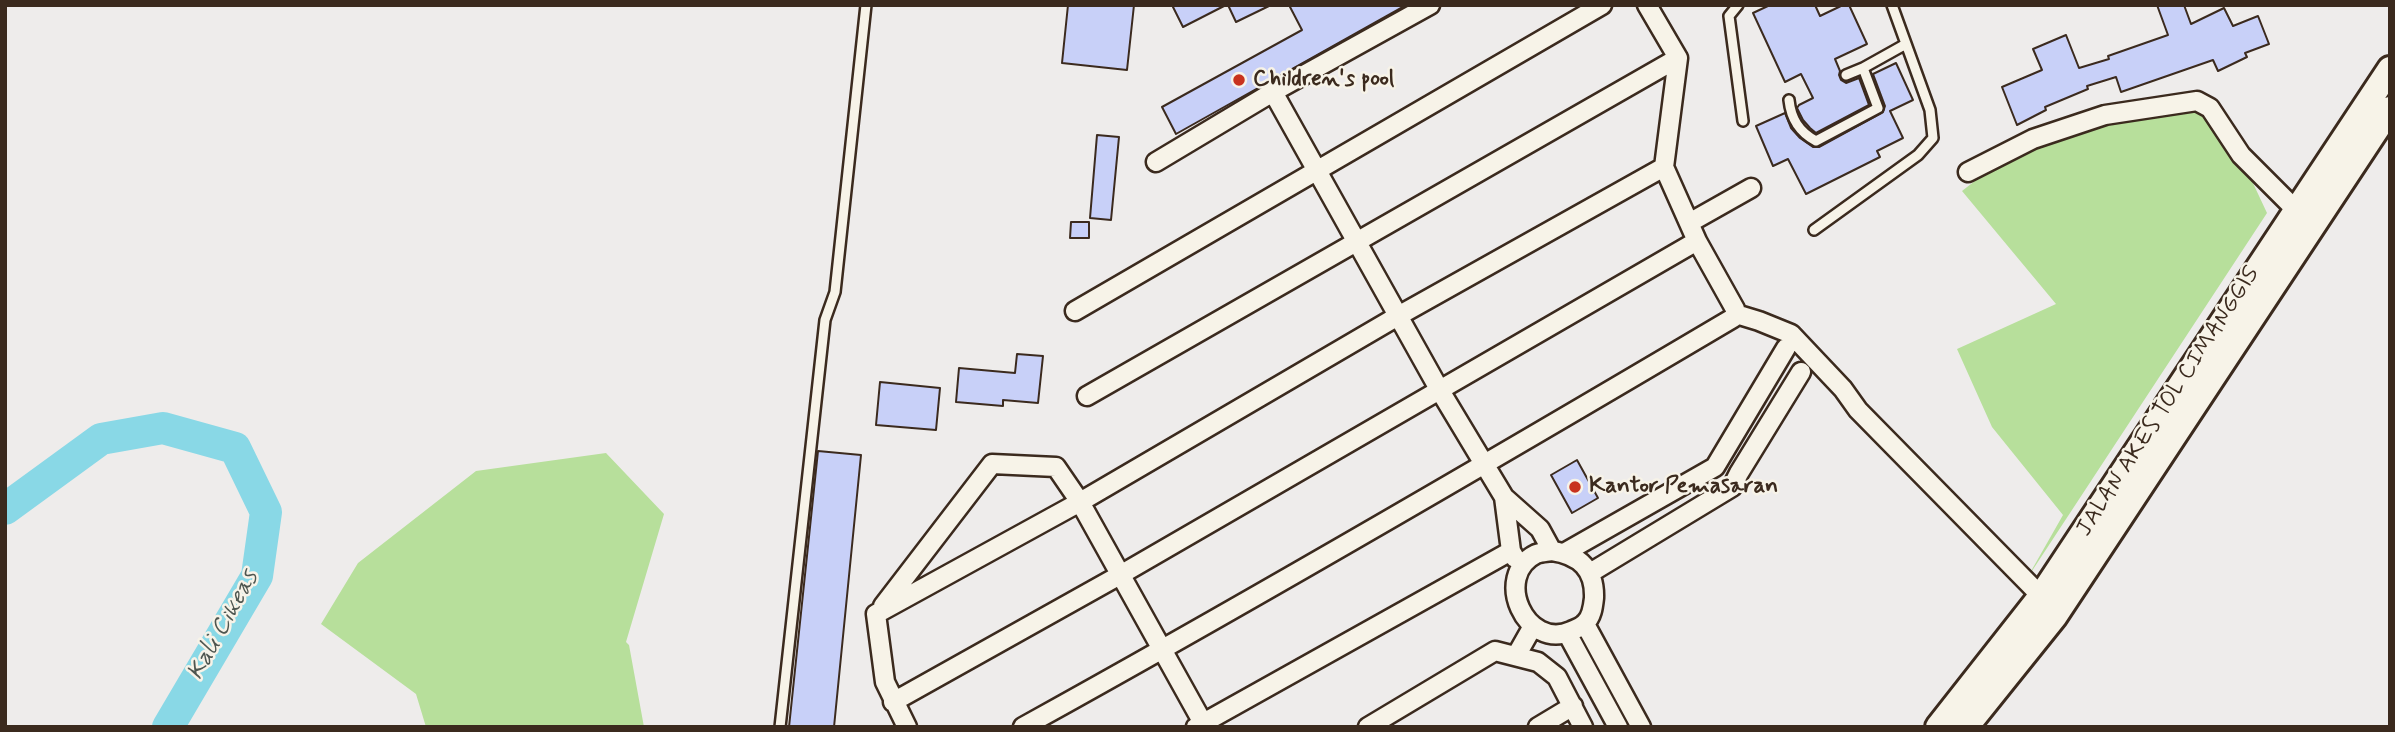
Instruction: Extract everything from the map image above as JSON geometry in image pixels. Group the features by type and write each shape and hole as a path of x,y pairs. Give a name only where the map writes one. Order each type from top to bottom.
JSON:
{"main road":[{"name":"JALAN AKES TOL CIMANGGIS","path":"1950,725 2041,596 2390,69"},
{"path":"1950,725 2055,616 2390,109"}],"street":[{"path":"1156,162 1273,92 1430,5"},
{"path":"1075,311 1602,5"},
{"path":"1647,5 1678,58 1664,167 1697,241 1736,314"},
{"path":"1087,396 1678,58"},
{"path":"1273,92 1439,389 1504,497 1540,529 1558,552 1578,559 1590,573 1594,583 1593,610 1585,624 1567,633 1548,634 1533,626 1518,606 1516,578 1521,568 1537,554 1558,552 1716,467 1786,348"},
{"path":"1968,172 2033,139 2105,115 2197,101 2210,108 2241,155 2296,210"},
{"path":"876,614 1080,502 1398,316 1664,167"},
{"path":"1689,223 1751,188"},
{"path":"893,702 1121,575 1697,241"},
{"path":"1736,314 1791,334 1843,389 1858,410 2041,596"},
{"path":"1023,727 1485,465 1736,314"},
{"path":"1590,573 1732,486 1801,372"},
{"path":"907,727 885,682 876,614 992,464 1056,467 1080,502 1121,575 1199,725 1511,551"},
{"path":"1716,467 1732,486"},
{"path":"1504,497 1511,551 1521,568"},
{"path":"1585,624 1641,727"},
{"path":"1516,656 1533,626"},
{"path":"1567,633 1618,727"},
{"path":"1368,727 1495,651 1538,662 1557,677 1583,727"},
{"path":"1538,727 1573,706"}],"lane":[{"path":"780,727 825,320 835,292 866,5"},
{"path":"1738,5 1729,16 1743,121"},
{"path":"1814,230 1917,155 1933,138 1930,110 1892,5"},
{"path":"1846,75 1906,44"},
{"path":"1789,100 1790,109 1802,134 1816,141 1878,108 1863,68"}],"green space":[{"path":"2214,100 2267,213 2026,580 2063,515 1992,427 1957,349 2056,304 1962,191 1985,173 2096,122"},
{"path":"606,453 664,514 626,642 629,645 644,727 426,727 416,694 321,624 358,563 476,471"}],"building":[{"path":"1068,5 1134,5 1127,70 1062,63"},
{"path":"1172,5 1226,5 1183,27"},
{"path":"1228,5 1271,5 1236,22"},
{"path":"1289,5 1406,5 1176,134 1162,107 1302,30"},
{"path":"1770,5 1815,5 1820,16 1843,5 1849,5 1867,44 1835,59 1841,80 1846,83 1859,78 1869,105 1816,133 1810,128 1797,108 1813,98 1801,74 1785,82 1753,13"},
{"path":"2157,5 2184,5 2191,24 2224,8 2233,26 2258,16 2269,44 2245,53 2247,57 2218,71 2213,60 2121,92 2116,77 2087,86 2088,89 2045,107 2046,110 2017,125 2002,87 2042,70 2033,49 2066,35 2079,68 2109,59 2108,56 2168,35"},
{"path":"1896,63 1913,100 1890,111 1903,138 1877,151 1880,157 1806,194 1788,159 1773,166 1756,126 1785,113 1791,128 1800,138 1813,147 1819,147 1883,112 1885,106 1873,74"},
{"path":"1097,135 1119,137 1111,220 1090,218"},
{"path":"1071,222 1089,222 1089,238 1070,238"},
{"path":"1017,354 1043,356 1038,403 1003,400 1003,406 956,402 959,368 1015,373"},
{"path":"880,382 940,388 936,430 876,425"},
{"path":"818,451 861,455 834,727 789,727"},
{"name":"Kantor Pemasaran","path":"1577,460 1598,498 1572,513 1551,475"}],"waterway":[{"name":"Kali Cikeas","path":"5,509 101,439 163,428 235,448 266,512 257,576 168,727"}],"place":[{"name":"Children's pool","path":"1239,80"},
{"name":"Kantor Pemasaran","path":"1575,487"}]}
